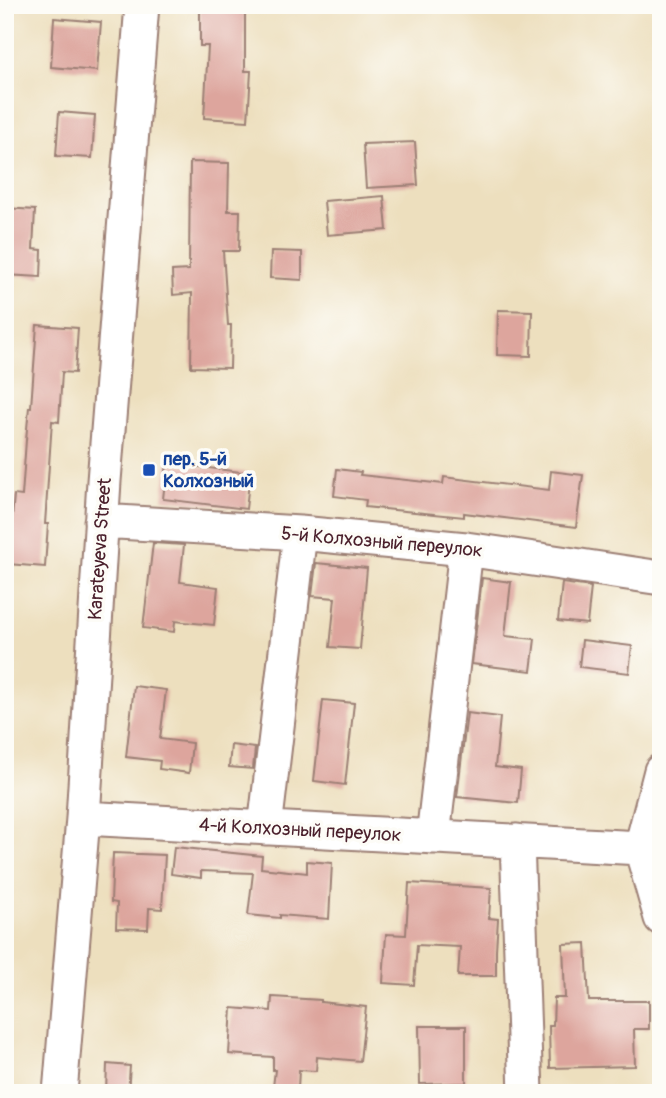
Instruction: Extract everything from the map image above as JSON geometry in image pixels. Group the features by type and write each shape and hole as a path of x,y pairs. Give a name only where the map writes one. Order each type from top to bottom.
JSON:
{"street":[{"name":"Karateyeva Street","path":"60,1093 83,818 101,521 142,5"},
{"name":"5-й Колхозный переулок","path":"101,521 300,533 466,548 661,578"},
{"path":"265,828 300,533"},
{"path":"433,837 466,548"},
{"path":"661,771 641,848 661,918"},
{"name":"4-й Колхозный переулок","path":"83,818 641,848"},
{"path":"517,841 526,1093"}],"building":[{"path":"200,6 245,6 245,71 251,71 248,121 204,118 208,46 200,46"},
{"path":"54,18 101,22 97,71 51,67"},
{"path":"59,112 95,115 92,158 56,156"},
{"path":"415,142 418,185 366,188 363,144"},
{"path":"190,162 229,163 228,211 240,211 239,251 223,251 228,325 231,325 230,368 191,367 192,293 173,295 172,271 189,270"},
{"path":"384,196 387,230 327,235 324,201"},
{"path":"5,208 35,210 33,249 42,250 41,277 5,275"},
{"path":"271,251 302,252 302,280 270,278"},
{"path":"498,310 532,311 531,356 497,355"},
{"path":"37,325 78,328 75,373 62,372 59,422 52,421 45,567 8,564 14,495 22,496"},
{"path":"167,463 250,473 246,509 163,499"},
{"path":"337,469 361,472 360,475 443,484 444,477 549,490 551,471 583,475 576,527 464,513 464,517 365,507 366,500 334,496"},
{"path":"153,543 184,545 180,582 218,587 214,625 175,621 174,632 143,628"},
{"path":"316,563 367,568 360,649 330,647 335,598 312,596"},
{"path":"482,578 511,582 505,636 535,639 531,671 472,664"},
{"path":"562,583 591,587 587,624 558,621"},
{"path":"582,640 632,646 629,673 579,667"},
{"path":"134,686 166,690 160,739 192,743 189,773 159,769 160,761 126,757"},
{"path":"323,700 354,703 345,785 314,781"},
{"path":"467,713 500,717 495,767 521,770 518,803 457,797"},
{"path":"231,745 255,748 253,769 229,767"},
{"path":"174,847 262,856 261,868 307,873 307,861 332,863 329,919 248,915 253,873 201,871 201,878 171,874"},
{"path":"113,853 165,855 162,909 149,908 148,929 116,928 117,903 111,902"},
{"path":"409,883 491,888 489,918 498,919 496,976 458,976 460,947 417,945 414,985 383,983 386,934 406,935"},
{"path":"586,943 589,1001 649,1001 649,1029 634,1029 635,1066 550,1068 549,1026 553,1026 554,998 565,998 563,944"},
{"path":"272,997 321,1000 366,1007 360,1061 317,1057 316,1071 299,1070 298,1089 273,1087 273,1057 229,1054 232,1008 271,1011"},
{"path":"419,1026 466,1026 466,1083 420,1084"},
{"path":"107,1064 130,1066 128,1093 106,1093"}],"place":[{"name":"пер. 5-й Колхозный","path":"149,470"}]}
